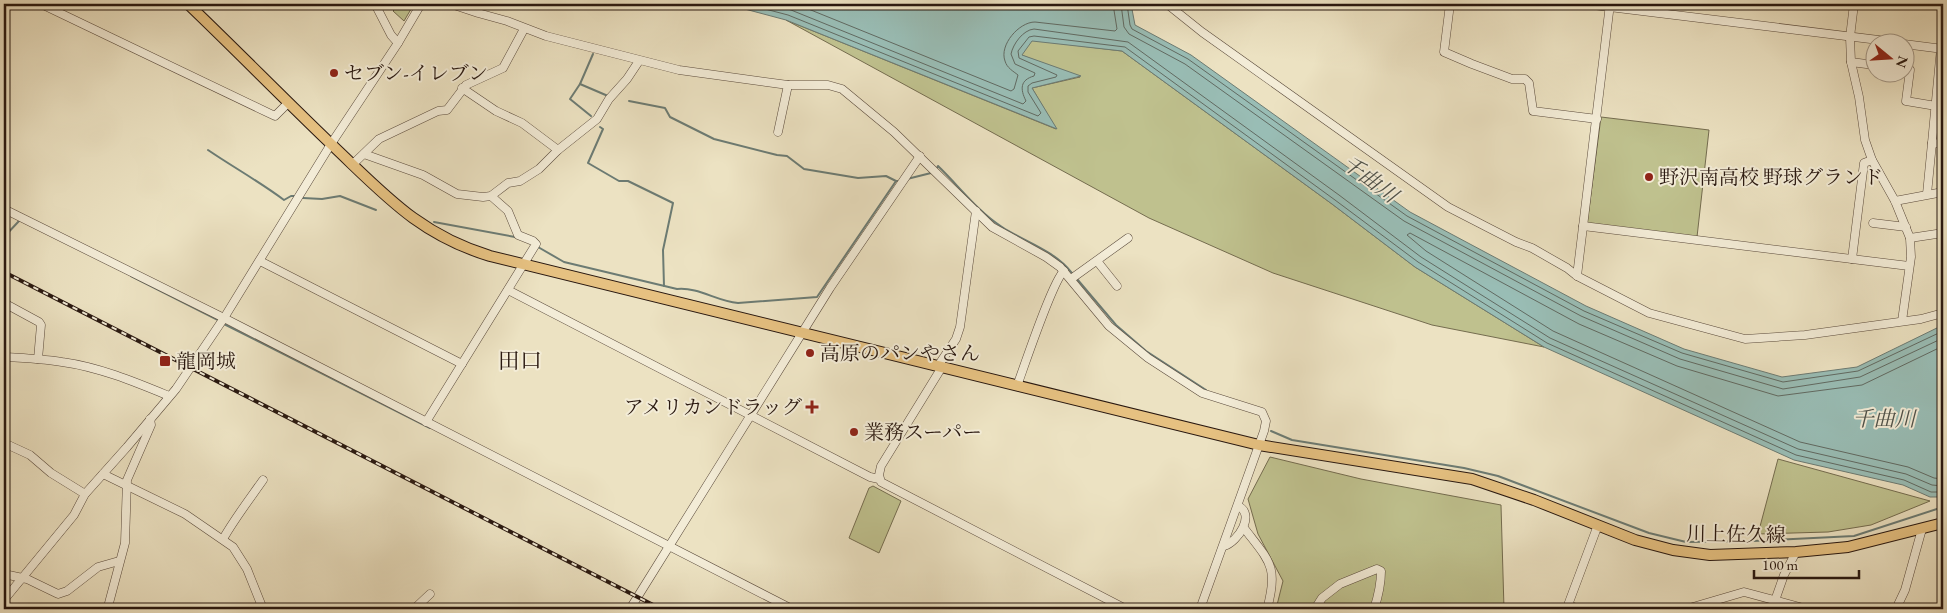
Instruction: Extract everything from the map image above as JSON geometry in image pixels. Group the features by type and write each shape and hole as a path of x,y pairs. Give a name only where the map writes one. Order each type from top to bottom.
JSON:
{"main road":[{"name":"川上佐久線","path":"188,4 383,195 432,231 472,250 524,265 1259,445 1472,479 1534,500 1660,548 1687,552 1731,554 1796,552 1848,547 1943,524"}],"street":[{"path":"41,4 275,116 288,103"},
{"path":"375,4 391,35 398,42"},
{"path":"4,600 74,515 85,494 169,396 224,318 331,144 421,4"},
{"path":"451,4 576,45 679,70 788,85 828,85 842,89 920,156 992,227 1046,257 1064,271 1109,326 1148,358 1202,393 1262,412 1266,426 1200,609"},
{"path":"1167,4 1202,32 1448,207 1516,242 1532,248 1568,268 1577,276 1650,313 1745,338 1805,335 1921,320 1943,313"},
{"path":"1450,4 1444,52 1512,79 1525,79 1529,83 1533,111 1597,118"},
{"path":"1585,4 1610,5 1864,39"},
{"path":"1854,4 1850,37 1851,62 1859,98 1865,140 1872,160 1895,202 1910,238 1911,257 1902,321"},
{"path":"1577,276 1610,5"},
{"path":"352,165 379,139 438,111 447,110 462,88 503,68 524,29"},
{"path":"1914,45 1942,48 1940,98 1936,106 1928,194"},
{"path":"364,154 423,175 457,194 491,196 508,182 520,181 539,168 597,119 609,99 621,87 639,61"},
{"path":"1851,62 1864,64"},
{"path":"1908,82 1906,101 1936,106"},
{"path":"778,132 788,85"},
{"path":"462,88 496,111 522,123 558,150"},
{"path":"1932,143 1943,144"},
{"path":"630,609 830,288 920,156"},
{"path":"1852,259 1864,164 1872,160"},
{"path":"1895,202 1943,192"},
{"path":"426,422 535,245 533,241 518,235 508,211 491,196"},
{"path":"4,209 224,318 792,609"},
{"path":"879,479 881,466 956,339 960,327 976,211"},
{"path":"1873,223 1906,227"},
{"path":"1583,226 1909,266"},
{"path":"1910,238 1943,233"},
{"path":"1070,279 1128,238"},
{"path":"260,261 462,364"},
{"path":"1097,261 1117,286"},
{"path":"1017,386 1053,290 1060,274 1064,271"},
{"path":"508,290 870,477 879,479 884,484 1126,609"},
{"path":"4,303 39,322 41,325 38,359"},
{"path":"4,357 64,362 124,378 169,396"},
{"path":"110,609 109,603 125,543 129,472 151,425 150,419"},
{"path":"4,443 30,455 51,473 85,494"},
{"path":"103,474 185,514 233,546 247,569 263,609"},
{"path":"223,539 236,516 263,480"},
{"path":"1224,546 1234,541 1244,528 1245,512 1238,506"},
{"path":"1579,609 1568,605 1598,525"},
{"path":"1244,528 1266,557 1271,568 1273,576 1272,590 1267,609"},
{"path":"1896,609 1905,590 1922,529"},
{"path":"1772,609 1796,552"},
{"path":"4,574 27,579 58,594 67,591 98,567 119,561"},
{"path":"1315,609 1322,598 1340,584 1377,569 1381,571 1381,578 1374,609"},
{"path":"1686,609 1744,592 1807,609"},
{"path":"414,609 430,594"}],"green space":[{"path":"400,4 414,4 404,21 393,11"},
{"path":"786,20 1056,129 1032,88 1080,77 1021,55 1032,40 1122,51 1415,267 1544,347 1432,325 1273,273 1149,218"},
{"name":"野沢南高校 野球グランド","path":"1601,117 1709,130 1697,237 1587,224"},
{"path":"1270,457 1361,479 1501,505 1504,609 1276,609 1283,581 1258,534 1248,499"},
{"path":"1778,459 1930,501 1871,525 1828,532 1758,534"},
{"path":"873,486 901,501 879,553 849,538 869,488"}],"water":[{"name":"千曲川","path":"726,4 1131,4 1135,25 1191,55 1410,212 1586,306 1684,349 1782,377 1857,367 1943,325 1943,497 1930,497 1903,485 1794,460 1544,347 1415,267 1122,51 1032,41 1022,55 1081,76 1032,88 1057,129 786,20"}],"waterway":[{"path":"593,54 580,84 608,96"},
{"path":"580,84 570,99 591,116"},
{"path":"629,101 665,108 670,117 714,139 787,156 804,169 858,178 886,176 896,181"},
{"path":"600,127 603,129 588,163 619,181 628,181 673,203 663,250 664,286"},
{"path":"208,150 284,200 291,196 297,196"},
{"path":"937,168 938,166 993,221 1048,252 1072,273"},
{"path":"907,179 931,173"},
{"path":"538,247 564,262 677,289 693,290 730,302 817,297 896,181 900,181"},
{"path":"303,198 322,199 340,196 376,210"},
{"path":"4,237 19,221"},
{"path":"434,222 515,237"},
{"path":"131,276 218,320"},
{"path":"1077,279 1116,325 1146,351 1206,390"},
{"path":"222,323 430,428"},
{"path":"1271,431 1292,440 1464,468 1498,476 1649,533 1686,542 1854,536 1943,507"}],"railway":[{"path":"4,272 661,609"}],"place":[{"name":"セブン-イレブン","path":"334,73"},
{"name":"野沢南高校 野球グランド","path":"1649,177"},
{"name":"高原のパンやさん","path":"810,353"},
{"name":"龍岡城","path":"165,361"},
{"name":"アメリカンドラッグ","path":"812,407"},
{"name":"業務スーパー","path":"854,432"}],"district":[{"name":"田口","path":"520,360"}]}
